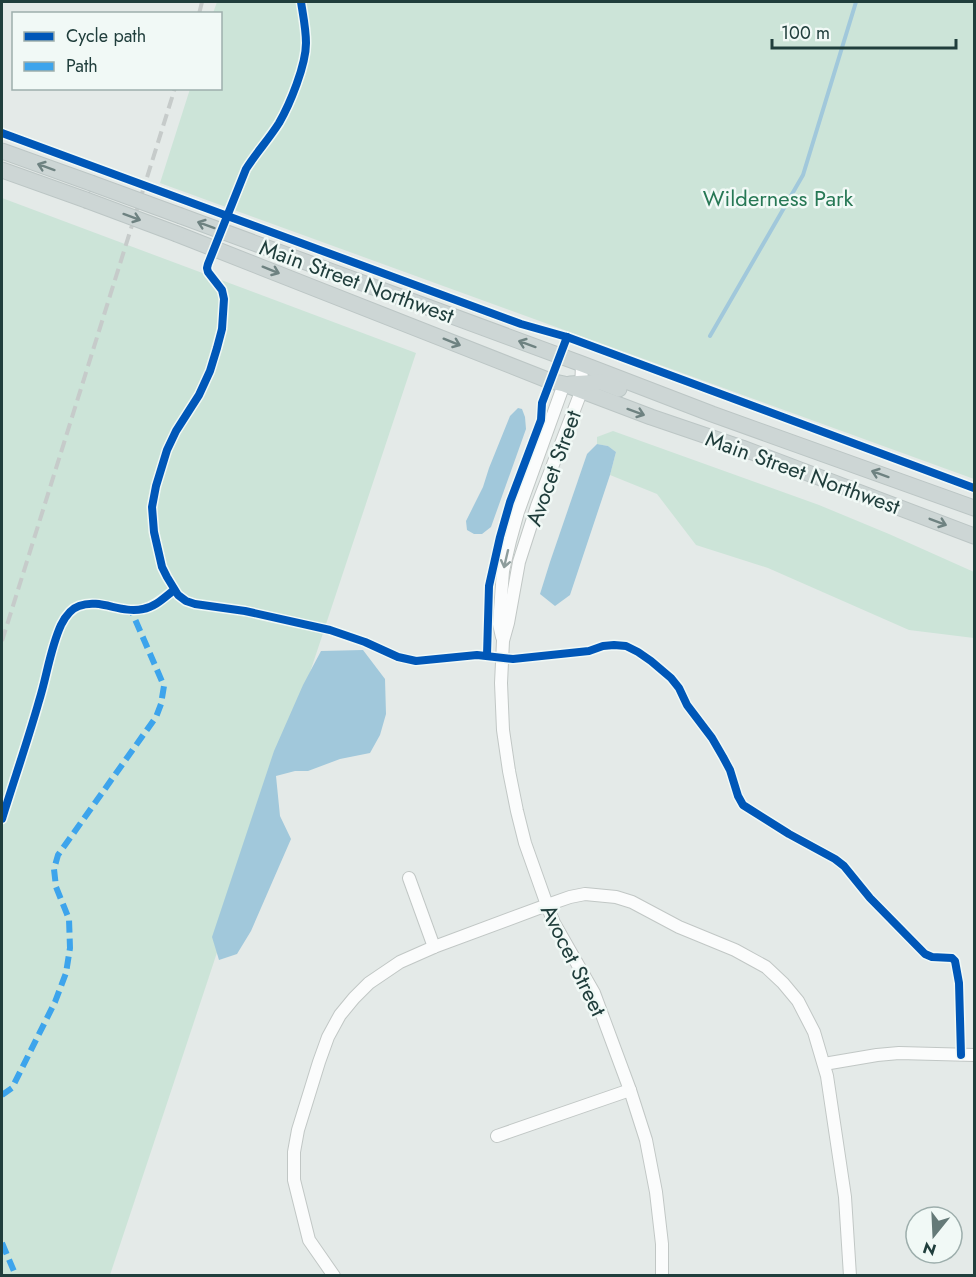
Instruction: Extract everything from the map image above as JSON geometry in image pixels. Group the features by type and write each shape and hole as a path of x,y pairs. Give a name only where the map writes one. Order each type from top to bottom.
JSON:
{"main road":[{"name":"Main Street Northwest","path":"2,151 712,414 975,508"},
{"name":"Main Street Northwest","path":"2,170 177,234 539,376 581,388 975,536"},
{"name":"Main Street Northwest","path":"581,388 601,382 689,415 712,414"}],"street":[{"name":"Avocet Street","path":"582,364 581,388 533,517 519,562 503,641 501,706 508,771 525,843 554,923 594,993 646,1140 656,1192 662,1244 662,1275"},
{"name":"Avocet Street","path":"503,641 500,624 503,571 518,512 564,384"},
{"path":"409,878 434,948"},
{"path":"334,1275 309,1240 294,1180 294,1152 298,1130 319,1062 328,1037 340,1016 369,984 400,962 547,905 585,894 616,897 632,902 679,927 735,950 766,967 798,1001 814,1032 824,1064 845,1197 850,1275"},
{"path":"824,1064 899,1053 975,1055"},
{"path":"497,1136 630,1090"}],"green space":[{"name":"Wilderness Park","path":"217,2 974,2 974,479 160,183 190,90 222,90 222,12 213,12"},
{"path":"2,198 416,353 110,1275 2,1275"},
{"path":"613,431 819,505 974,572 974,638 909,630 768,568 696,545 657,494 610,475 616,452 608,446 597,444 597,437"}],"water":[{"path":"518,408 522,409 526,429 491,527 482,534 474,534 467,530 466,521 483,487 510,416"},
{"path":"597,444 608,446 616,452 570,595 555,606 540,594 587,454"},
{"path":"363,650 385,679 386,714 380,735 370,753 340,759 308,771 295,771 276,776 280,816 291,839 251,931 237,954 219,960 212,937 274,751 303,685 321,651"}],"waterway":[{"path":"710,336 803,175 856,2"}],"railway":[{"path":"200,12 202,2"},
{"path":"2,641 174,90"}],"marked path":[{"path":"2,1095 12,1088 55,1002 66,973 70,948 69,919 56,887 54,869 58,855 156,717 161,704 164,686 131,610"},
{"path":"2,1243 16,1276"}],"cycle path":[{"path":"301,2 306,43 300,73 279,123 246,169 208,264 208,272 222,290 224,299 222,329 210,371 199,395 167,450 156,486 152,507 154,532 162,567 178,595 195,604 245,611 330,630 398,657 416,661 477,655 513,659 589,651 614,645 626,646 638,652 671,678 679,688 687,705 723,757 743,805 844,866 870,898 925,954 932,957 952,958 955,961 959,983 961,1055"},
{"path":"2,133 521,324 567,337 974,488"},
{"path":"487,655 489,586 500,537 510,502 541,420 542,403 567,337"},
{"path":"2,819 35,716 54,643 66,616 76,607 87,604 127,610 143,609 156,604 174,590"}]}
